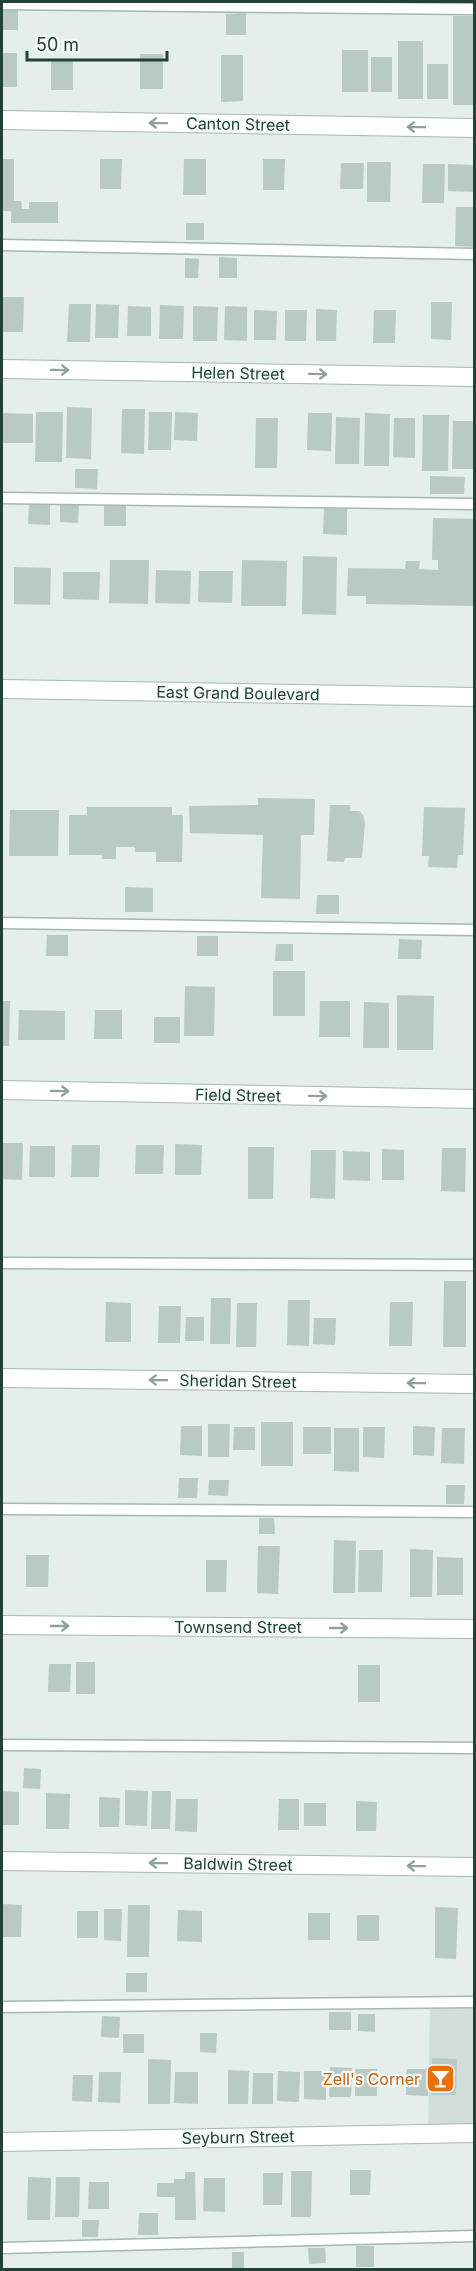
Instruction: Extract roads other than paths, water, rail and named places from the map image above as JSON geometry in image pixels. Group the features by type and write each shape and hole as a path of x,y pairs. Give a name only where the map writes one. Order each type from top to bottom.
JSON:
{"street":[{"name":"Canton Street","path":"2,120 474,128"},
{"name":"Helen Street","path":"2,369 474,377"},
{"name":"East Grand Boulevard","path":"2,689 474,697"},
{"name":"Field Street","path":"2,1090 474,1099"},
{"name":"Sheridan Street","path":"2,1378 474,1384"},
{"name":"Townsend Street","path":"2,1625 474,1629"},
{"name":"Baldwin Street","path":"2,1861 474,1867"},
{"name":"Seyburn Street","path":"2,2142 474,2133"}],"lane":[{"path":"2,4 474,9"},
{"path":"2,245 474,254"},
{"path":"2,498 474,504"},
{"path":"2,923 474,930"},
{"path":"2,1263 474,1265"},
{"path":"2,1509 474,1512"},
{"path":"2,1745 474,1748"},
{"path":"2,2007 474,2002"},
{"path":"2,2248 474,2236"}],"place":[{"name":"Zell's Corner","path":"441,2079"}]}
